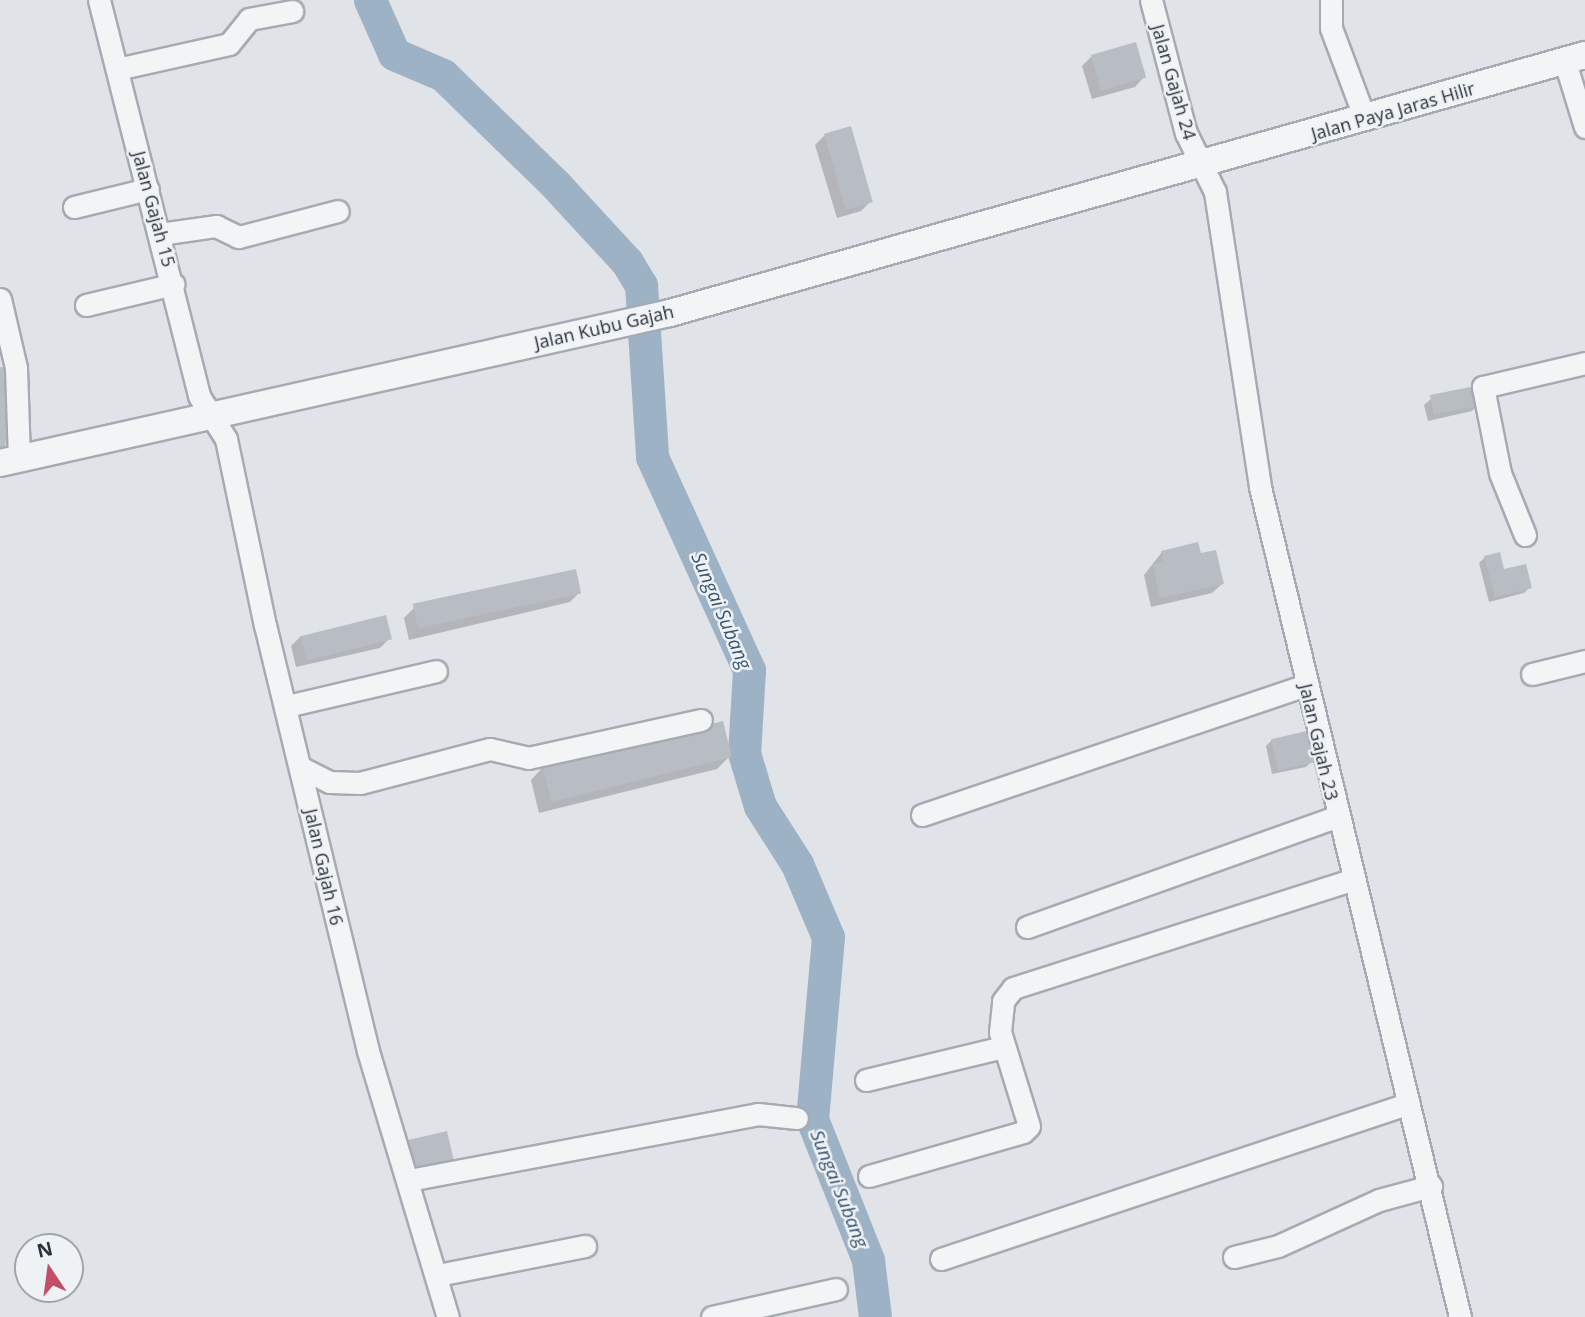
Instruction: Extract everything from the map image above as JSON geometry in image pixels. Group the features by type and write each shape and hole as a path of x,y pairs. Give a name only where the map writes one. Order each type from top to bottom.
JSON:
{"street":[{"name":"Jalan Gajah 15","path":"99,0 174,284 202,407 213,415"},
{"name":"Jalan Gajah 24","path":"1151,0 1186,133 1201,163"},
{"path":"1331,0 1331,28 1365,119"},
{"path":"117,69 229,44 249,19 292,11"},
{"path":"1575,59 1585,127"},
{"name":"Jalan Paya Jaras Hilir","path":"1201,163 1575,59"},
{"name":"Jalan Kubu Gajah","path":"9,460 670,313 1201,163"},
{"name":"Jalan Gajah 23","path":"1201,163 1216,192 1260,487 1336,817 1431,1186 1460,1317"},
{"path":"74,207 148,189"},
{"path":"160,234 216,226 239,237 338,211"},
{"path":"86,304 174,284"},
{"path":"0,299 16,368 9,460"},
{"path":"1525,535 1500,473 1483,387 1585,363"},
{"name":"Jalan Gajah 16","path":"213,415 226,439 265,625 302,768 365,1039 438,1275 448,1317"},
{"path":"1532,674 1585,661"},
{"path":"287,706 436,671"},
{"path":"922,815 1306,685"},
{"path":"302,768 330,782 360,783 490,750 528,758 701,720"},
{"path":"1027,927 1336,817"},
{"path":"869,1177 1026,1130 1030,1117 1003,1047 998,1016 1003,1000 1027,980 1352,880"},
{"path":"866,1080 1003,1047"},
{"path":"941,1259 1409,1103"},
{"path":"409,1180 758,1114 797,1118"},
{"path":"1234,1257 1278,1246 1379,1200 1431,1186"},
{"path":"438,1275 585,1246"},
{"path":"712,1317 836,1289"}],"building":[{"path":"1136,42 1146,78 1101,91 1091,55"},
{"path":"851,126 873,202 846,210 824,134"},
{"path":"0,367 14,369 5,448 0,448"},
{"path":"1476,386 1480,406 1434,415 1430,395"},
{"path":"1198,542 1201,553 1216,550 1224,584 1160,598 1153,564 1163,562 1161,551"},
{"path":"1500,552 1504,569 1526,564 1532,588 1495,597 1484,556"},
{"path":"576,569 581,593 418,628 413,604"},
{"path":"386,615 392,639 307,661 301,636"},
{"path":"723,721 732,757 551,802 543,766"},
{"path":"1307,731 1314,762 1278,771 1271,739"},
{"path":"447,1131 455,1165 415,1174 407,1140"}],"waterway":[{"name":"Sungai Subang","path":"370,0 394,54 443,75 555,184 627,262 641,285 652,457 749,670 744,753 760,806 797,864 828,937 812,1119 868,1260 875,1317"}]}
